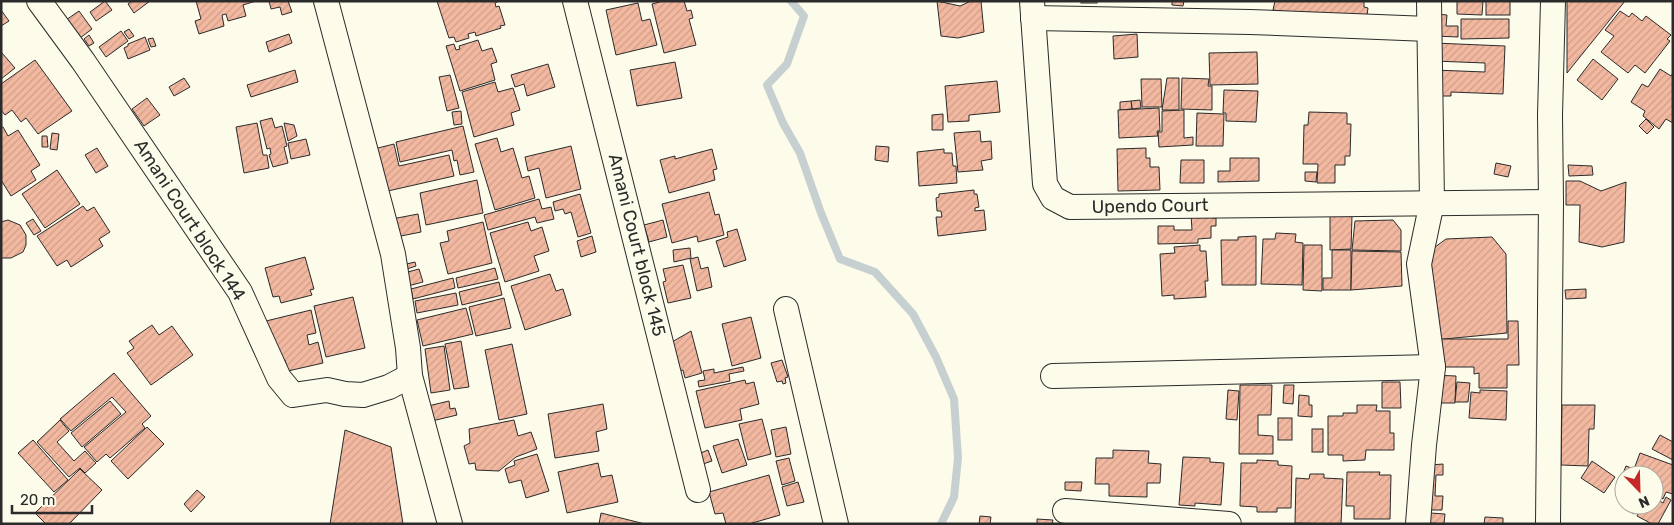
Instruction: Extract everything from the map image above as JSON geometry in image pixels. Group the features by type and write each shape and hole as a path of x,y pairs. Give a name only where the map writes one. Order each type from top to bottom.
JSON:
{"street":[{"name":"Amani Court block 144","path":"39,1 84,61 240,292 279,378 293,395 327,390 363,395 389,387 410,376"},
{"path":"326,1 393,254 408,348 410,376 450,524"},
{"name":"Amani Court block 145","path":"575,1 698,490"},
{"path":"1418,524 1432,367 1419,264 1432,202 1429,1"},
{"path":"1548,524 1550,115 1553,1"},
{"name":"Upendo Court","path":"1429,29 1250,22 1032,10 1045,184 1053,198 1070,207 1551,202"},
{"path":"786,309 836,524"},
{"path":"1053,376 1432,367"},
{"path":"1065,511 1228,524"}],"building":[{"path":"105,1 112,10 96,21 90,12"},
{"path":"132,1 150,1 134,13 128,4"},
{"path":"196,1 256,1 243,5 246,16 228,21 226,14 222,15 224,26 199,34 195,21 201,19"},
{"path":"269,1 288,1 292,12 282,15 280,7 271,9"},
{"path":"437,1 499,1 495,3 496,7 499,6 505,25 476,36 475,32 468,34 469,38 456,42 454,37 449,38"},
{"path":"663,1 684,1 687,11 691,10 693,18 689,19 696,45 664,53 652,4"},
{"path":"937,1 960,6 971,1 981,1 984,32 958,38 941,36"},
{"path":"1081,1 1097,1 1097,3 1081,3"},
{"path":"1172,1 1184,1 1183,6 1172,5"},
{"path":"1275,1 1364,1 1364,7 1368,8 1366,22 1273,10"},
{"path":"1457,1 1483,1 1482,15 1457,14"},
{"path":"1486,1 1510,1 1510,15 1486,15"},
{"path":"1567,1 1625,1 1567,73"},
{"path":"638,3 642,21 650,19 657,45 616,55 606,10"},
{"path":"1,10 9,21 1,26"},
{"path":"79,11 92,29 76,41 63,22"},
{"path":"1620,11 1629,17 1632,13 1642,21 1646,16 1671,35 1667,39 1670,41 1645,73 1635,65 1628,73 1601,52 1614,36 1605,30"},
{"path":"1436,14 1447,15 1446,26 1458,26 1458,37 1435,36"},
{"path":"1461,19 1509,19 1509,38 1461,39"},
{"path":"129,29 134,36 129,39 124,32"},
{"path":"121,31 128,41 106,57 99,47"},
{"path":"289,34 292,43 269,52 266,42"},
{"path":"1137,34 1138,57 1114,59 1113,36"},
{"path":"89,35 94,43 89,46 84,39"},
{"path":"145,37 150,50 128,59 124,48 128,44"},
{"path":"153,38 156,46 151,47 148,39"},
{"path":"478,40 482,51 492,48 497,62 491,64 495,80 460,91 446,46 454,44 456,50 460,49 459,46"},
{"path":"1434,43 1505,46 1503,94 1451,92 1451,96 1433,96 1434,70 1485,72 1485,63 1434,61"},
{"path":"1257,52 1258,84 1210,85 1209,53"},
{"path":"1,54 15,68 1,79"},
{"path":"1593,59 1618,79 1602,100 1577,80"},
{"path":"35,60 72,111 38,134 26,118 21,122 12,110 5,115 1,110 1,84"},
{"path":"675,62 682,98 637,106 630,70"},
{"path":"548,64 555,87 527,96 524,84 515,87 511,75"},
{"path":"1660,69 1671,76 1673,73 1673,123 1666,119 1659,129 1643,116 1645,111 1631,102 1642,84 1648,87"},
{"path":"295,70 298,82 251,97 247,85"},
{"path":"450,75 459,108 447,111 439,77"},
{"path":"184,78 190,87 174,96 169,87"},
{"path":"1167,78 1179,78 1179,110 1162,110"},
{"path":"1182,78 1209,79 1208,86 1212,86 1212,110 1181,109"},
{"path":"1141,79 1161,79 1162,107 1142,107"},
{"path":"997,81 1000,112 969,115 969,121 948,122 945,86"},
{"path":"495,82 498,92 513,88 520,110 511,113 514,125 474,137 462,92"},
{"path":"1224,90 1258,91 1256,122 1226,121 1226,113 1223,113"},
{"path":"147,98 160,115 144,126 132,109"},
{"path":"1140,100 1141,108 1132,109 1131,101"},
{"path":"1131,101 1132,109 1120,110 1120,102"},
{"path":"1159,108 1160,131 1157,131 1158,136 1119,138 1118,110"},
{"path":"1184,110 1184,138 1193,137 1193,145 1159,147 1158,132 1162,132 1162,111"},
{"path":"461,111 462,124 454,125 452,112"},
{"path":"1309,112 1347,113 1347,124 1351,124 1350,156 1345,156 1345,165 1335,165 1335,183 1317,183 1318,164 1303,164 1304,125 1308,125"},
{"path":"1197,113 1224,114 1223,146 1196,146"},
{"path":"943,114 943,130 932,130 932,115"},
{"path":"272,118 275,128 282,126 287,146 284,147 288,163 273,167 269,155 271,154 270,148 267,149 260,121"},
{"path":"1646,119 1654,127 1647,134 1639,126"},
{"path":"257,123 263,155 267,155 269,168 244,173 236,127"},
{"path":"284,123 294,125 297,136 288,141"},
{"path":"463,126 474,172 460,175 457,160 454,161 452,150 400,162 396,142"},
{"path":"1,127 3,127 8,136 18,130 40,165 31,171 36,180 11,196 1,180"},
{"path":"980,131 981,142 991,141 992,159 981,161 983,170 958,172 954,133"},
{"path":"52,133 59,134 57,150 50,149"},
{"path":"42,136 47,136 48,147 42,147"},
{"path":"497,138 501,152 513,148 522,178 529,176 535,198 495,210 475,144"},
{"path":"306,139 310,155 291,159 288,143"},
{"path":"394,144 399,166 449,155 454,176 379,193 370,150"},
{"path":"571,146 581,189 546,198 539,168 528,171 525,157"},
{"path":"876,146 889,147 888,162 875,160"},
{"path":"97,148 108,166 96,173 85,155"},
{"path":"1146,148 1146,158 1150,158 1150,167 1159,167 1160,190 1118,191 1117,149"},
{"path":"712,149 717,169 713,170 715,180 669,193 660,160 675,156 675,159"},
{"path":"944,149 944,153 952,153 953,166 956,166 957,183 919,186 917,152"},
{"path":"1230,158 1259,158 1259,181 1218,182 1218,171 1230,171"},
{"path":"1181,160 1204,160 1204,183 1180,183"},
{"path":"1496,163 1511,166 1508,177 1494,174"},
{"path":"1568,165 1592,166 1593,175 1569,176"},
{"path":"57,170 80,204 45,228 22,194"},
{"path":"1305,172 1317,172 1316,182 1305,181"},
{"path":"477,180 483,213 426,225 420,193"},
{"path":"1566,181 1580,181 1601,191 1626,182 1624,242 1602,247 1579,242 1580,205 1566,205"},
{"path":"974,190 974,194 977,194 979,207 975,208 975,211 984,210 986,230 938,236 936,217 942,217 941,211 937,211 936,198 939,197 939,194"},
{"path":"709,192 715,215 719,214 724,235 698,242 697,236 672,243 662,204"},
{"path":"580,194 591,233 578,237 571,212 565,214 563,209 555,211 553,202"},
{"path":"539,199 542,209 551,207 554,219 537,223 535,217 488,230 484,215"},
{"path":"83,206 87,211 94,207 110,232 99,239 103,246 71,267 67,260 57,266 37,236"},
{"path":"418,214 421,232 396,237 392,219"},
{"path":"1211,214 1212,218 1216,218 1216,226 1211,226 1211,238 1198,239 1198,243 1158,244 1158,226 1174,226 1174,230 1192,230 1191,215"},
{"path":"1330,216 1352,216 1351,249 1330,250"},
{"path":"33,219 41,231 34,235 26,223"},
{"path":"8,220 20,225 26,235 26,245 23,252 11,258 1,258 1,222"},
{"path":"663,220 667,237 649,242 644,225"},
{"path":"1393,220 1401,230 1401,251 1352,250 1355,221"},
{"path":"483,222 492,263 448,274 440,243 449,241 447,231"},
{"path":"528,222 531,231 542,227 549,251 534,256 539,271 505,282 490,233"},
{"path":"737,229 746,260 724,267 716,241 728,237 727,232"},
{"path":"1276,233 1296,234 1295,242 1303,243 1302,285 1261,284 1263,239 1275,239"},
{"path":"592,236 596,252 581,257 577,241"},
{"path":"1256,236 1256,285 1222,285 1221,240 1238,240 1238,237"},
{"path":"1492,237 1506,254 1507,333 1434,340 1427,253 1446,239"},
{"path":"1200,245 1200,251 1206,251 1208,281 1205,281 1206,297 1174,299 1174,295 1162,296 1160,254 1175,253 1174,247"},
{"path":"1304,245 1322,245 1322,291 1303,290"},
{"path":"690,248 691,258 674,262 673,250"},
{"path":"1332,250 1351,250 1351,290 1323,290 1323,278 1332,278"},
{"path":"1352,251 1401,252 1402,286 1351,290"},
{"path":"305,257 314,289 310,290 312,295 281,303 279,296 273,297 265,268"},
{"path":"698,257 701,269 708,267 712,287 697,291 690,259"},
{"path":"415,262 416,266 404,270 402,265"},
{"path":"683,265 691,298 668,303 663,282 666,281 663,269"},
{"path":"495,268 498,279 458,288 456,278"},
{"path":"419,269 423,282 408,286 404,273"},
{"path":"550,274 556,291 563,289 571,315 525,330 511,286"},
{"path":"453,278 455,288 413,299 411,289"},
{"path":"499,282 502,295 462,305 459,292"},
{"path":"1586,289 1586,298 1566,299 1565,290"},
{"path":"456,293 458,305 417,313 415,301"},
{"path":"353,297 365,348 326,357 314,306"},
{"path":"504,298 511,328 476,336 469,307"},
{"path":"466,308 473,334 423,346 417,320"},
{"path":"311,310 316,333 307,335 309,345 318,342 323,363 288,371 285,360 280,362 262,322"},
{"path":"751,317 761,358 732,366 722,324"},
{"path":"1508,321 1518,321 1519,365 1507,365 1507,388 1479,388 1479,373 1474,374 1474,367 1438,367 1438,339 1508,339"},
{"path":"152,325 159,335 172,326 193,355 151,385 127,353 134,348 129,341"},
{"path":"691,331 702,373 685,378 683,370 679,371 672,342"},
{"path":"461,341 469,387 454,389 445,344"},
{"path":"512,344 527,414 499,420 485,350"},
{"path":"444,346 450,390 431,393 425,349"},
{"path":"782,360 788,377 785,378 786,383 783,384 782,381 777,382 771,363"},
{"path":"743,367 744,371 729,374 730,381 699,387 698,381 705,380 703,371 714,369 714,373"},
{"path":"114,373 151,416 142,424 145,428 110,458 106,454 97,462 84,447 126,412 112,397 71,431 60,419"},
{"path":"1432,375 1456,376 1455,403 1431,403"},
{"path":"745,380 746,384 754,382 759,404 740,409 742,420 705,428 696,391"},
{"path":"1382,382 1400,382 1401,408 1382,408"},
{"path":"1457,382 1470,383 1468,402 1455,402"},
{"path":"1240,385 1272,385 1271,415 1258,415 1258,435 1273,436 1273,454 1239,454"},
{"path":"1284,385 1294,385 1293,404 1283,403"},
{"path":"1228,390 1239,391 1237,420 1226,419"},
{"path":"1480,390 1507,391 1506,420 1469,418 1471,392 1480,393"},
{"path":"1299,395 1309,396 1309,405 1312,405 1312,417 1298,416"},
{"path":"110,401 121,414 82,447 71,433"},
{"path":"449,401 450,409 455,408 457,415 432,421 428,406"},
{"path":"603,404 607,429 596,432 599,451 555,458 548,414"},
{"path":"1357,405 1377,405 1376,411 1390,411 1390,433 1394,433 1394,450 1366,450 1365,460 1343,461 1343,455 1328,455 1328,416 1343,416 1343,413 1357,413"},
{"path":"1562,405 1595,405 1594,429 1589,429 1588,466 1561,465"},
{"path":"1278,418 1292,418 1292,440 1278,440"},
{"path":"762,419 771,454 748,460 739,424"},
{"path":"60,420 69,431 57,442 74,461 85,451 96,463 85,473 80,468 69,477 37,442"},
{"path":"514,420 518,436 531,432 537,449 516,457 499,471 476,470 475,463 469,464 464,446 470,443 469,429"},
{"path":"147,427 164,444 128,479 111,461"},
{"path":"786,427 791,454 776,457 771,430"},
{"path":"1312,429 1323,429 1323,452 1312,452"},
{"path":"345,430 391,447 403,524 330,524"},
{"path":"1660,435 1673,442 1673,460 1652,449"},
{"path":"738,439 747,465 722,473 713,446"},
{"path":"33,440 68,480 54,492 18,453"},
{"path":"708,450 712,461 694,467 691,457"},
{"path":"1113,450 1149,451 1148,463 1161,464 1160,483 1147,483 1147,497 1109,496 1109,484 1095,484 1096,458 1113,458"},
{"path":"1640,453 1673,465 1673,494 1666,492 1664,497 1664,465 1636,465"},
{"path":"537,454 549,491 526,498 521,480 509,483 505,469 515,465 514,461"},
{"path":"1183,457 1210,458 1210,462 1224,463 1221,505 1195,503 1195,506 1179,505"},
{"path":"789,458 795,481 782,485 776,461"},
{"path":"1257,460 1278,461 1278,465 1292,466 1291,508 1277,508 1277,512 1257,512 1257,507 1240,506 1241,463 1257,463"},
{"path":"1592,461 1614,476 1604,493 1581,478"},
{"path":"598,463 601,477 612,475 618,502 567,513 558,472"},
{"path":"1443,464 1443,475 1436,475 1435,496 1443,496 1442,510 1429,510 1430,465"},
{"path":"80,469 102,490 69,524 46,524 35,513"},
{"path":"1347,472 1380,472 1379,475 1391,475 1390,519 1354,519 1354,506 1346,506"},
{"path":"1310,474 1324,474 1324,478 1343,479 1341,524 1295,523 1296,478 1309,479"},
{"path":"769,475 780,515 749,524 726,524 723,513 715,514 709,492"},
{"path":"798,482 804,502 787,506 782,487"},
{"path":"1065,482 1082,482 1081,491 1065,490"},
{"path":"197,490 205,497 191,512 184,504"},
{"path":"1666,497 1671,500 1664,513"},
{"path":"601,513 645,524 599,524"},
{"path":"1430,513 1445,514 1444,524 1430,523"},
{"path":"1663,515 1658,524 1652,524 1637,516"},
{"path":"980,516 991,517 990,524 979,524"},
{"path":"1485,517 1503,518 1503,524 1484,524"},
{"path":"1037,519 1053,520 1052,524 1037,524"}],"waterway":[{"path":"791,1 804,16 787,64 767,85 783,123 800,153 821,213 840,259 875,272 913,314 936,357 954,399 958,458 954,497 941,524"}]}
